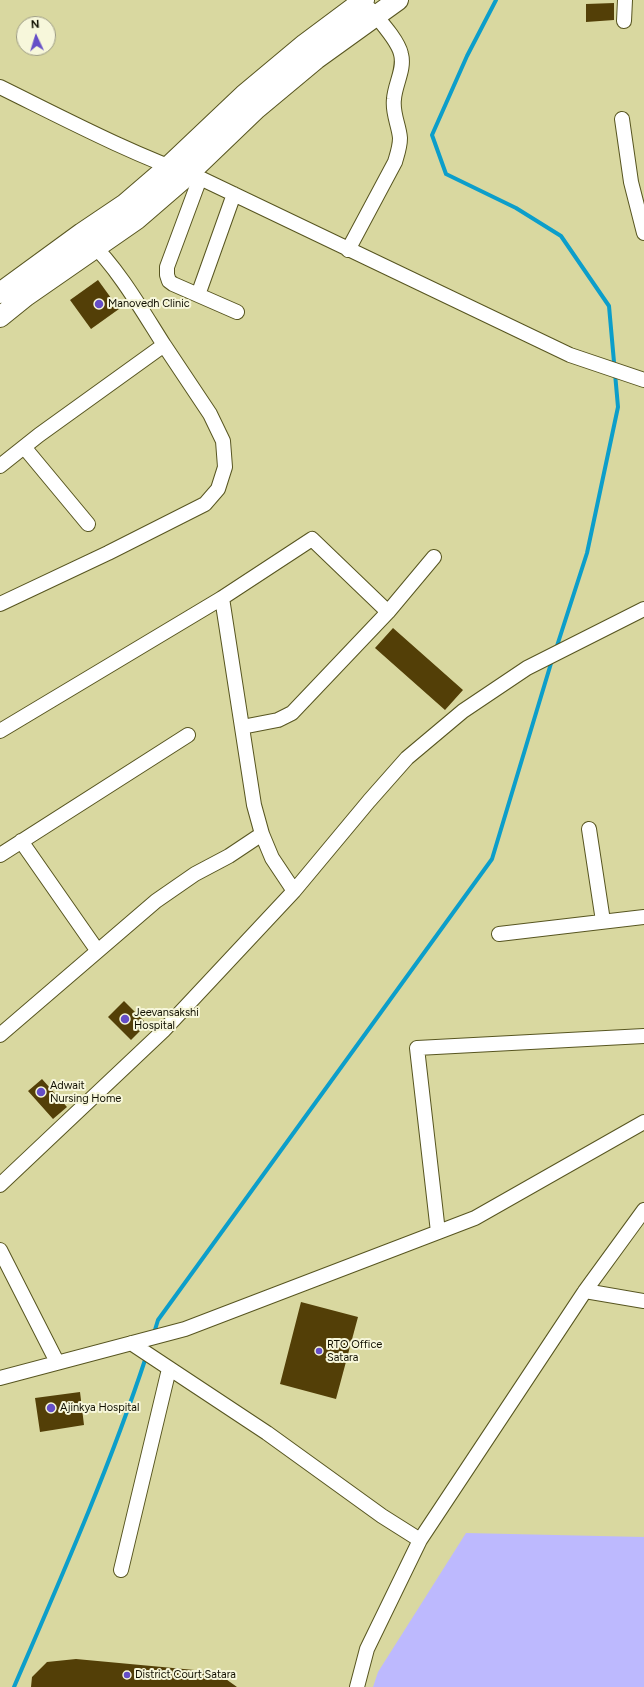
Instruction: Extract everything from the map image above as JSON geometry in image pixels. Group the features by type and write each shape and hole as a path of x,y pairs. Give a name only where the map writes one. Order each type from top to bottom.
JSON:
{"street":[{"path":"0,293 125,204 168,167 244,95 305,44 364,0 401,53 402,61 394,99 394,114 400,138 399,150 395,162 348,250"},
{"path":"0,317 26,296 136,219 194,176 256,109 316,59 398,0"},
{"path":"624,21 625,0"},
{"path":"0,87 168,167 194,176 234,194 348,250 570,355 644,380"},
{"path":"622,119 631,182 644,233"},
{"path":"194,176 167,267 168,281 237,312"},
{"path":"198,295 234,194"},
{"path":"0,604 108,553 205,504 218,489 225,467 223,441 210,414 129,291 96,247 82,234"},
{"path":"0,466 164,345"},
{"path":"24,447 88,524"},
{"path":"0,731 222,598 312,539 388,612"},
{"path":"242,727 278,720 292,713 388,612 434,557"},
{"path":"222,598 254,805 262,834 272,858 294,891"},
{"path":"0,1184 163,1031 294,891 407,758 463,710 527,668 644,609"},
{"path":"0,855 188,735"},
{"path":"589,829 603,921"},
{"path":"0,1035 97,950 156,901 195,874 229,856 262,834"},
{"path":"21,841 97,950"},
{"path":"499,934 644,916"},
{"path":"438,1232 417,1048 644,1036"},
{"path":"0,1378 185,1329 475,1218 644,1122"},
{"path":"357,1687 366,1649 420,1540 585,1291 644,1210"},
{"path":"0,1250 57,1362"},
{"path":"585,1291 644,1301"},
{"path":"131,1343 267,1433 382,1516 420,1540"},
{"path":"121,1570 169,1369"}],"shaded area":[{"path":"466,1533 644,1537 644,1687 373,1687 378,1672"}],"building":[{"path":"614,3 614,20 586,22 586,4"},
{"path":"98,280 119,309 91,329 70,300"},
{"path":"393,628 463,690 445,710 375,648"},
{"path":"124,1001 147,1024 131,1040 108,1017"},
{"path":"42,1079 67,1107 53,1119 28,1091"},
{"name":"RTO Office Satara","path":"301,1302 358,1317 336,1399 280,1384"},
{"path":"80,1392 84,1425 40,1432 35,1398"},
{"name":"District Court Satara","path":"76,1659 216,1672 237,1687 31,1687 32,1677 47,1662"}],"waterway":[{"path":"496,0 467,56 432,135 446,174 516,208 561,236 609,306 618,407 587,553 556,649"},
{"path":"154,1333 158,1320 492,859 552,660"},
{"path":"14,1687 67,1564 100,1482 132,1399 146,1357"}],"place":[{"name":"Manovedh Clinic","path":"99,304"},
{"name":"Jeevansakshi Hospital","path":"125,1019"},
{"name":"Adwait Nursing Home","path":"41,1092"},
{"name":"RTO Office Satara","path":"319,1351"},
{"name":"Ajinkya Hospital","path":"51,1408"},
{"name":"District Court Satara","path":"127,1675"}]}
